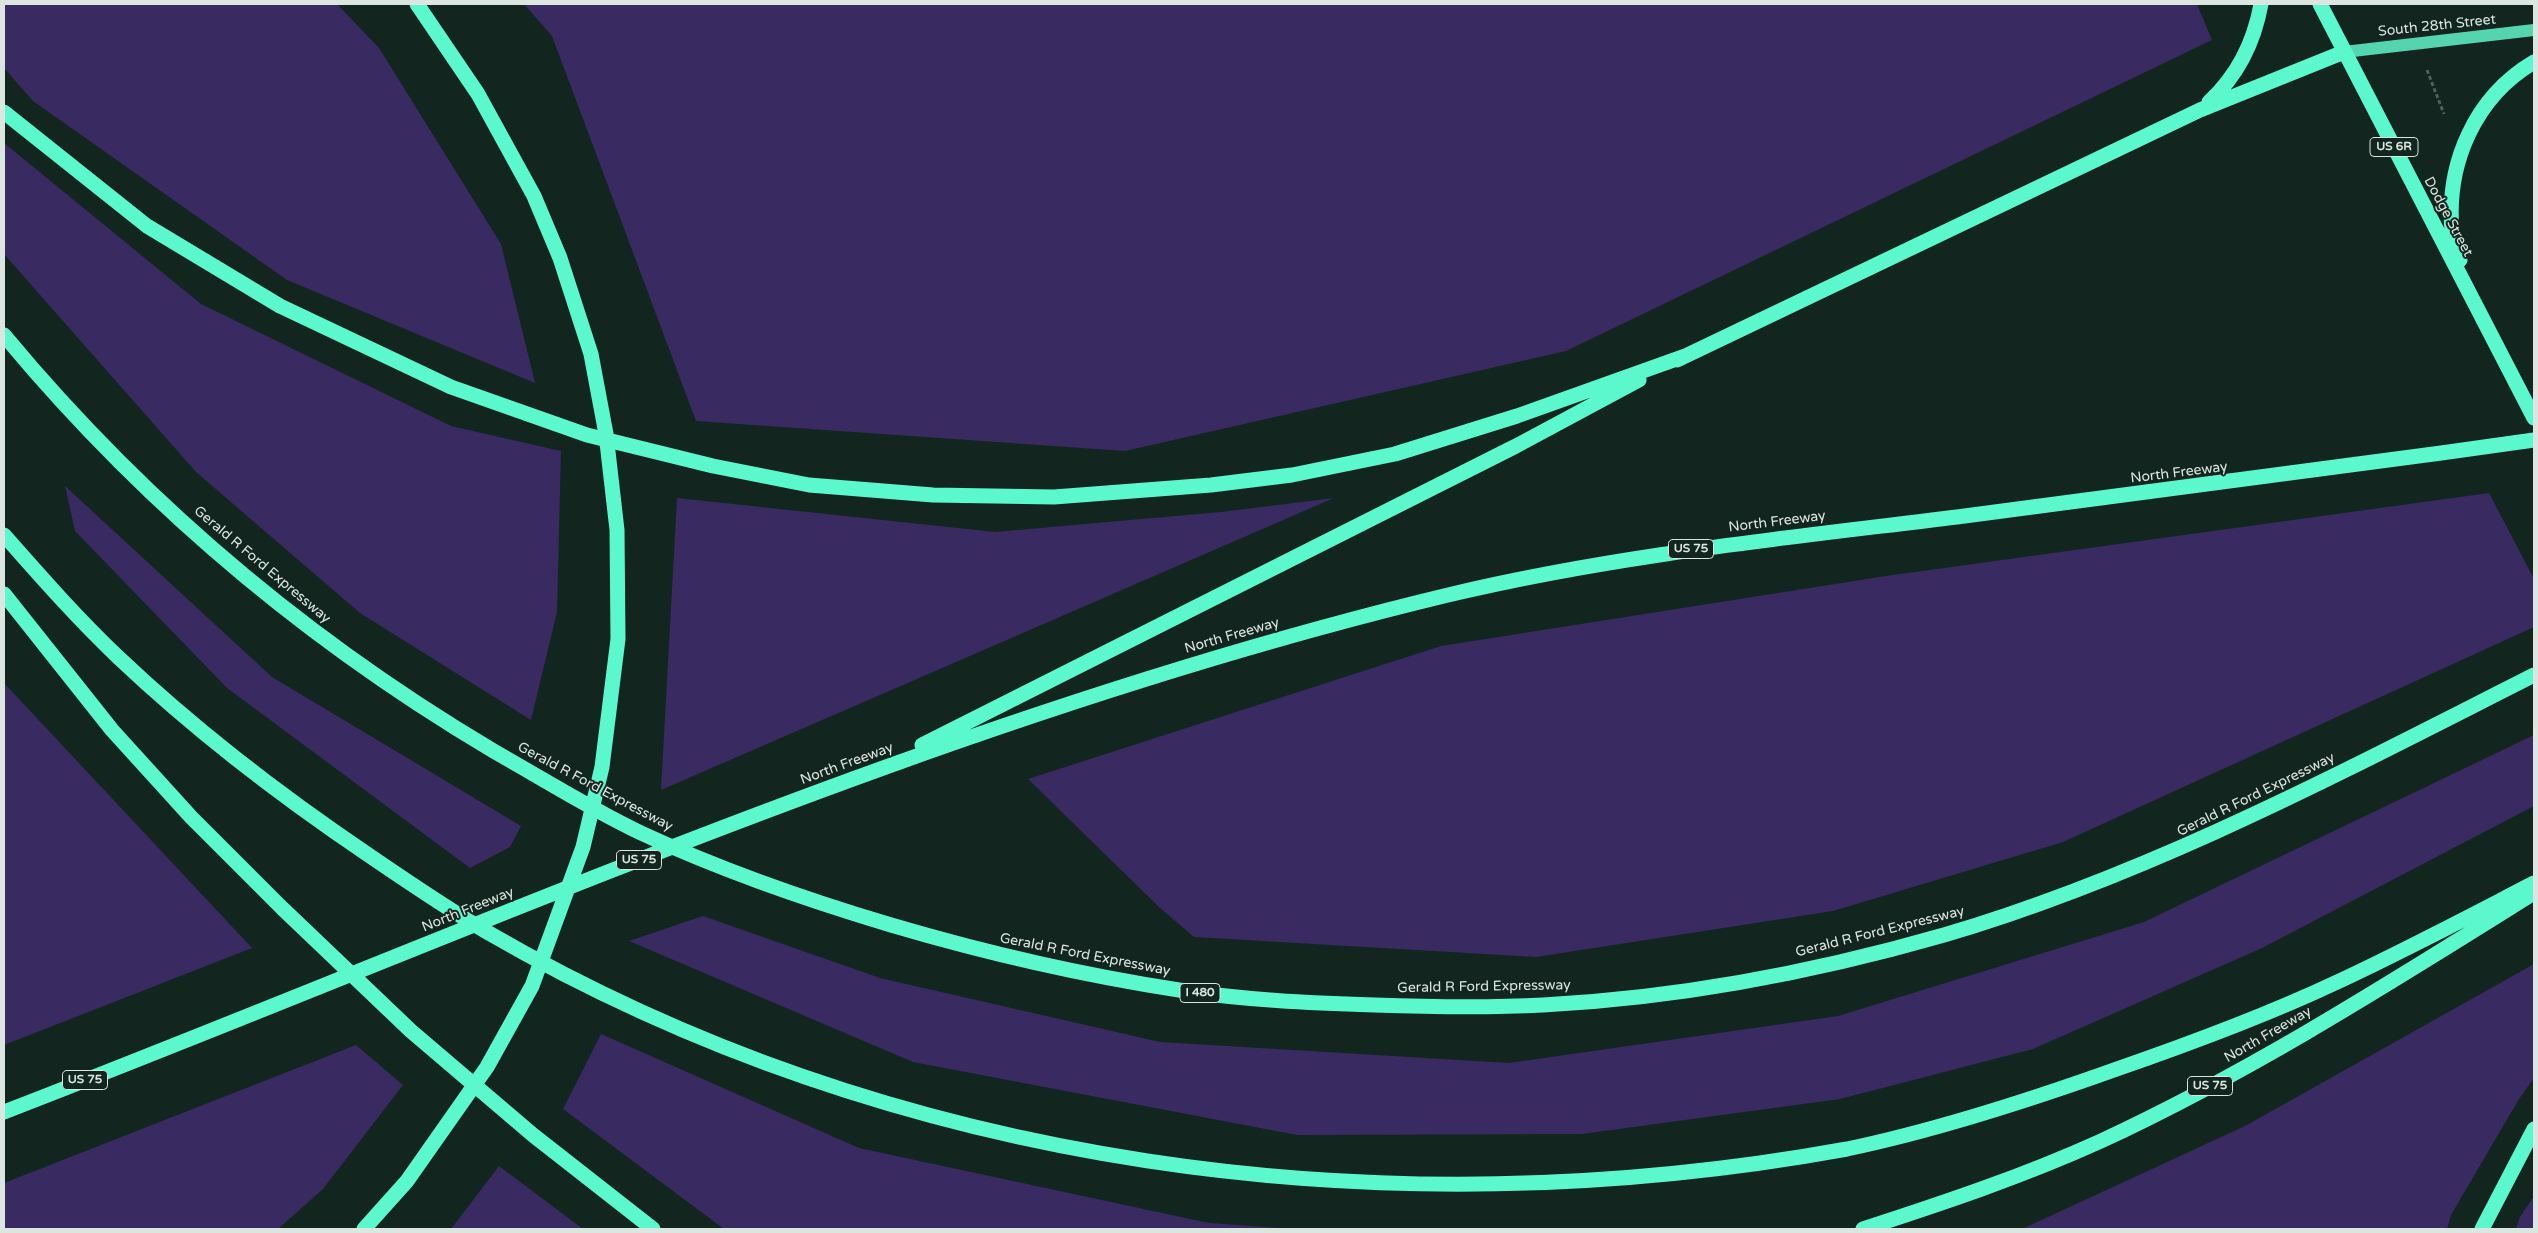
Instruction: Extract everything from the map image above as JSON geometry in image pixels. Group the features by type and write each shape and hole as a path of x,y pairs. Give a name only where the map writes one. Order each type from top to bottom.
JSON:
{"highway":[{"path":"413,4 444,40"},
{"path":"364,1229 407,1181 487,1067 532,986 584,847 602,767 618,639 617,530 606,434 591,354 560,258 534,196 478,94 444,40 417,4"},
{"path":"2200,110 2228,81 2248,51 2256,30 2262,4"},
{"name":"Dodge Street","path":"2320,4 2534,418"},
{"path":"872,771 1516,446 1684,356 2200,110 2344,52"},
{"path":"2468,290 2452,232 2451,198 2455,170 2477,116 2496,92 2516,73 2534,62"},
{"path":"4,112 147,226 280,306 451,387 588,435 713,466 809,484 933,495 1054,497 1210,486 1292,475 1395,454 1517,416 1684,356"},
{"name":"Gerald R Ford Expressway","path":"4,335 97,440 205,541 273,599 340,651 412,702 568,794 640,833 780,888 853,913 989,952 1055,968 1184,991 1258,1000 1332,1004 1546,1005 1687,990 1806,969 1875,953 2007,915 2131,870 2192,844 2360,763 2534,675"},
{"name":"North Freeway","path":"4,1112 551,894 872,771 1155,674 1453,594 1663,553 2256,480 2534,440"},
{"path":"4,535 68,607 116,655 173,707 249,768 309,814 443,905 538,959 702,1038 831,1088 955,1125 1027,1142 1153,1168 1222,1178 1433,1191 1577,1187 1715,1172 1850,1148 2004,1106 2074,1084 2217,1032 2333,984 2534,883"},
{"path":"4,594 112,730 190,817 282,908 411,1031 533,1135 653,1229"},
{"name":"North Freeway","path":"1863,1229 1970,1194 2021,1174 2100,1142 2186,1099 2341,1012 2534,893"},
{"path":"2482,1229 2534,1129"}],"main road":[{"name":"South 28th Street","path":"2344,52 2534,30"}],"path":[{"path":"2426,67 2444,114"}],"shaded area":[{"path":"4,4 337,4 379,48 501,244 535,383 287,280 33,101 4,68"},
{"path":"524,4 2197,4 2212,40 1566,351 1125,451 696,421 552,36"},
{"path":"4,143 201,304 451,426 561,451 557,612 531,720 360,613 196,472 4,254"},
{"path":"65,486 272,677 521,826 510,847 470,868 227,688 75,531"},
{"path":"2489,493 2534,579 2534,627 2063,842 1833,911 1536,957 1194,937 1160,908 1028,779 1441,646 1886,576"},
{"path":"677,498 995,532 1221,512 1334,498 661,790"},
{"path":"4,683 252,948 4,1045"},
{"path":"2534,735 2534,806 2262,948 2033,1049 1840,1099 1582,1134 1297,1135 913,1062 629,941 703,916 880,978 1160,1042 1509,1063 1838,1016 2144,922"},
{"path":"2534,964 2534,1078 2519,1099 2451,1215 2447,1229 2022,1229 2245,1126"},
{"path":"601,1034 859,1148 1209,1223 1294,1229 724,1229 563,1109"},
{"path":"356,1045 403,1085 323,1189 278,1229 4,1229 4,1183"},
{"path":"499,1166 583,1229 451,1229"},
{"path":"2534,1196 2534,1229 2516,1229 2520,1217"}]}
